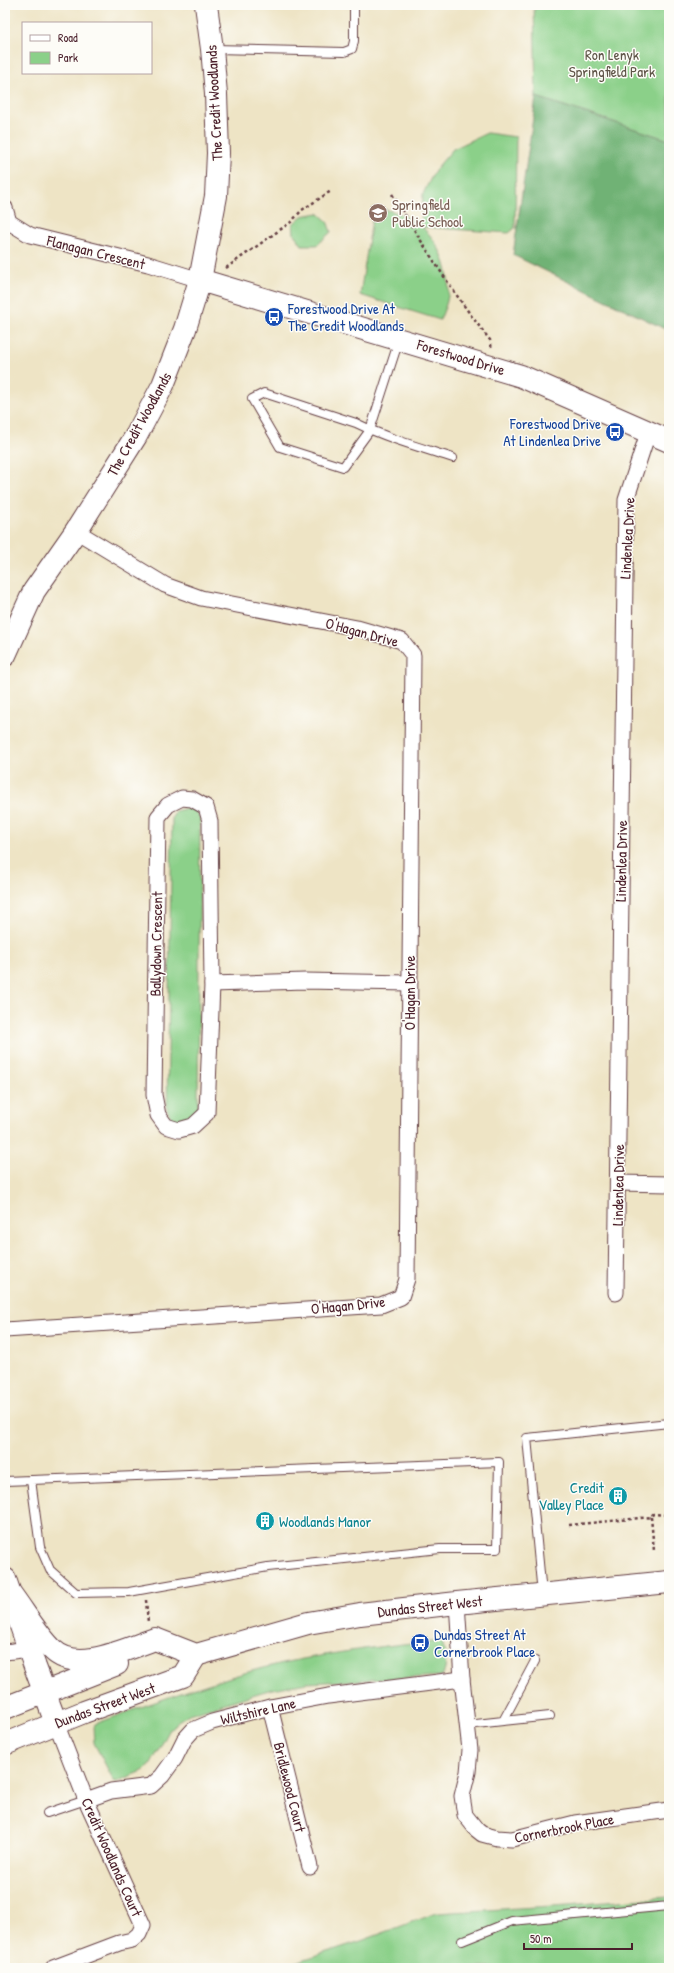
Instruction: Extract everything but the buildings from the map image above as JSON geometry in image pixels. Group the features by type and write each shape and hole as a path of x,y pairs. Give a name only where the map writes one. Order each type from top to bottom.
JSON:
{"street":[{"name":"The Credit Woodlands","path":"5,655 34,591 76,530 136,436 163,385 185,330 200,280 216,196 216,109 212,49 206,5"},
{"name":"Flanagan Crescent","path":"5,208 9,222 30,235 148,264 200,280"},
{"name":"Forestwood Drive","path":"200,280 521,376 669,441"},
{"name":"Lindenlea Drive","path":"616,1293 626,500 648,433"},
{"name":"O'Hagan Drive","path":"5,1330 381,1305 401,1297 407,1279 413,655 402,641 357,628 202,598 165,585 76,530"},
{"name":"Ballydown Crescent","path":"182,798 192,799 206,807 210,821 212,984 207,1112 193,1126 179,1130 166,1126 158,1115 154,1095 158,817 168,805 182,798"},
{"path":"212,984 305,981 409,983"},
{"path":"618,1183 669,1184"},
{"name":"Dundas Street West","path":"5,1744 56,1723 183,1676 196,1655 308,1623 360,1614 457,1602 669,1582"},
{"path":"8,1586 53,1651 66,1658 76,1660 101,1658 155,1638 196,1655"},
{"path":"8,1586 45,1692"},
{"name":"Cornerbrook Place","path":"457,1602 462,1679 470,1750 468,1772 462,1796 465,1815 482,1834 497,1838 512,1839 575,1823 669,1810"},
{"path":"5,1708 100,1670 172,1645"},
{"path":"5,1652 29,1649"},
{"name":"Wiltshire Lane","path":"86,1800 111,1791 151,1786 162,1776 175,1758 184,1740 193,1730 212,1722 270,1707 328,1696 462,1679"},
{"name":"Credit Woodlands Court","path":"45,1692 86,1800 143,1925 139,1934 132,1940 119,1943 53,1968"},
{"name":"Bridlewood Court","path":"270,1707 310,1867"}],"lane":[{"path":"212,49 344,52 352,49 354,41 354,5"},
{"path":"400,339 370,430 343,467 280,447 252,399 264,393 356,424 370,430 386,438 453,458"},
{"path":"542,1595 527,1438 669,1423"},
{"path":"5,1481 498,1462 497,1549 440,1549 268,1567 129,1592 76,1593 50,1570 40,1547 31,1480"},
{"path":"502,1721 535,1661"},
{"path":"467,1725 550,1716"},
{"path":"47,1813 86,1800"},
{"path":"462,1941 512,1921 669,1906"}],"path":[{"path":"200,280 229,267 291,222 302,210 332,191"},
{"path":"392,194 426,246 439,272 490,340 497,368"},
{"path":"569,1525 651,1517 654,1514 669,1514"},
{"path":"651,1517 654,1550"},
{"path":"146,1589 148,1625"}],"green space":[{"name":"Ron Lenyk Springfield Park","path":"534,5 669,5 669,140 536,97"},
{"path":"536,97 669,140 669,227 667,247 669,273 669,331 513,255"},
{"path":"487,133 516,137 515,228 509,233 421,227 423,194 435,170 453,149"},
{"path":"374,207 395,212 410,218 430,235 437,246 447,270 448,283 448,296 440,320 360,295"},
{"path":"318,213 327,221 331,232 317,245 302,245 294,234 293,224 302,216"},
{"path":"188,808 195,810 200,818 198,1111 193,1118 184,1123 172,1120 167,1109 172,819 175,811"},
{"path":"442,1640 446,1663 442,1676 307,1683 272,1689 189,1714 178,1721 170,1729 150,1766 143,1771 116,1782 114,1781 94,1743 93,1727 95,1724 235,1676 283,1663 322,1655"},
{"path":"669,1897 669,1968 277,1968 361,1941 437,1913"}],"place":[{"name":"Springfield Public School","path":"378,213"},
{"name":"Forestwood Drive At The Credit Woodlands","path":"274,317"},
{"name":"Forestwood Drive At Lindenlea Drive","path":"615,432"},
{"name":"Credit Valley Place","path":"618,1496"},
{"name":"Woodlands Manor","path":"265,1521"},
{"name":"Dundas Street At Cornerbrook Place","path":"420,1643"}]}
